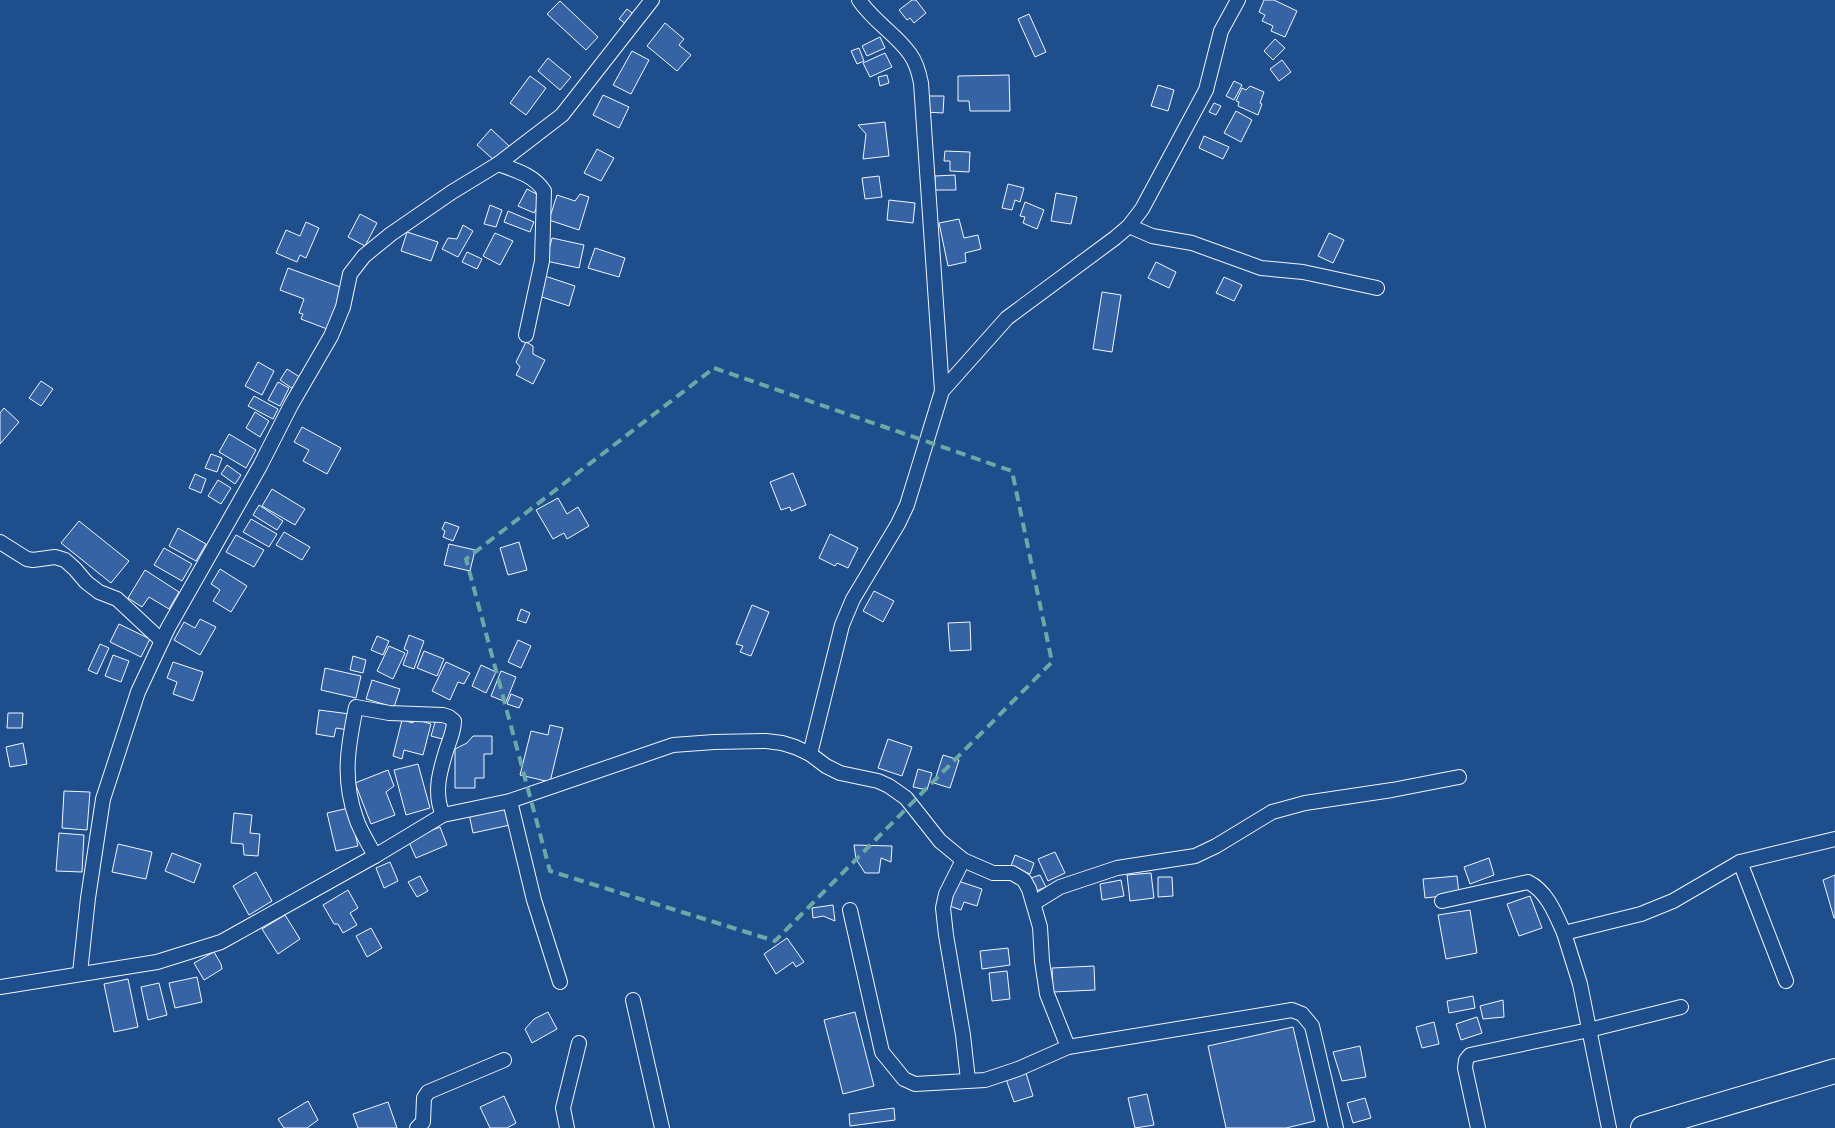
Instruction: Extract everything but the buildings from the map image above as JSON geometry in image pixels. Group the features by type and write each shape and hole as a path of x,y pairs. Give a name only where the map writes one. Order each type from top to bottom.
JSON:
{"highway":[{"path":"1643,1128 1835,1071"}],"street":[{"path":"80,973 88,898 103,799 138,692 162,641 260,466 291,405 331,336 342,307 350,274 364,256 391,234 452,192 498,164 562,115 652,0"},
{"path":"810,754 842,625 853,599 898,524 907,505 942,391 921,83 918,70 910,54 867,12 860,0"},
{"path":"942,391 1007,318 1116,238 1129,226 1153,191 1206,90 1221,31 1238,0"},
{"path":"498,164 529,176 544,191 540,272 526,335"},
{"path":"1129,226 1152,236 1192,243 1261,268 1303,272 1377,288"},
{"path":"0,542 27,559 55,557 65,560 86,582 99,592 117,599 162,641"},
{"path":"375,856 356,818 346,770 348,744 356,707 389,712 443,716 449,717 454,721 438,784 439,805 444,815"},
{"path":"0,986 157,962 220,942 375,856 444,815 510,801 673,745 766,741 782,743 810,754 840,774 878,781 906,798 940,841 963,860 994,873 1008,872 1017,875 1027,884 1040,927 1042,961 1047,994 1068,1047"},
{"path":"1034,903 1046,894 1067,884 1117,868 1195,856 1216,846 1272,812 1305,803 1392,790 1459,777"},
{"path":"510,801 534,900 560,982"},
{"path":"1564,933 1641,914 1690,892 1740,862 1835,840"},
{"path":"963,860 946,894 943,908 963,1035 968,1080"},
{"path":"1740,862 1786,981"},
{"path":"1442,901 1528,882 1550,904 1564,933 1580,984 1609,1128"},
{"path":"850,910 881,1047 886,1058 904,1079 911,1083 985,1080 1002,1075 1068,1047 1286,1010 1298,1011 1306,1017 1312,1026 1336,1128"},
{"path":"633,1000 662,1128"},
{"path":"1478,1128 1465,1068 1468,1057 1473,1054 1589,1030 1681,1007"},
{"path":"567,1128 562,1108 580,1043"},
{"path":"417,1128 423,1122 424,1098 428,1092 504,1060"}],"highlighted area":[{"path":"714,368 1012,471 1052,662 775,941 550,871 466,559"}]}
